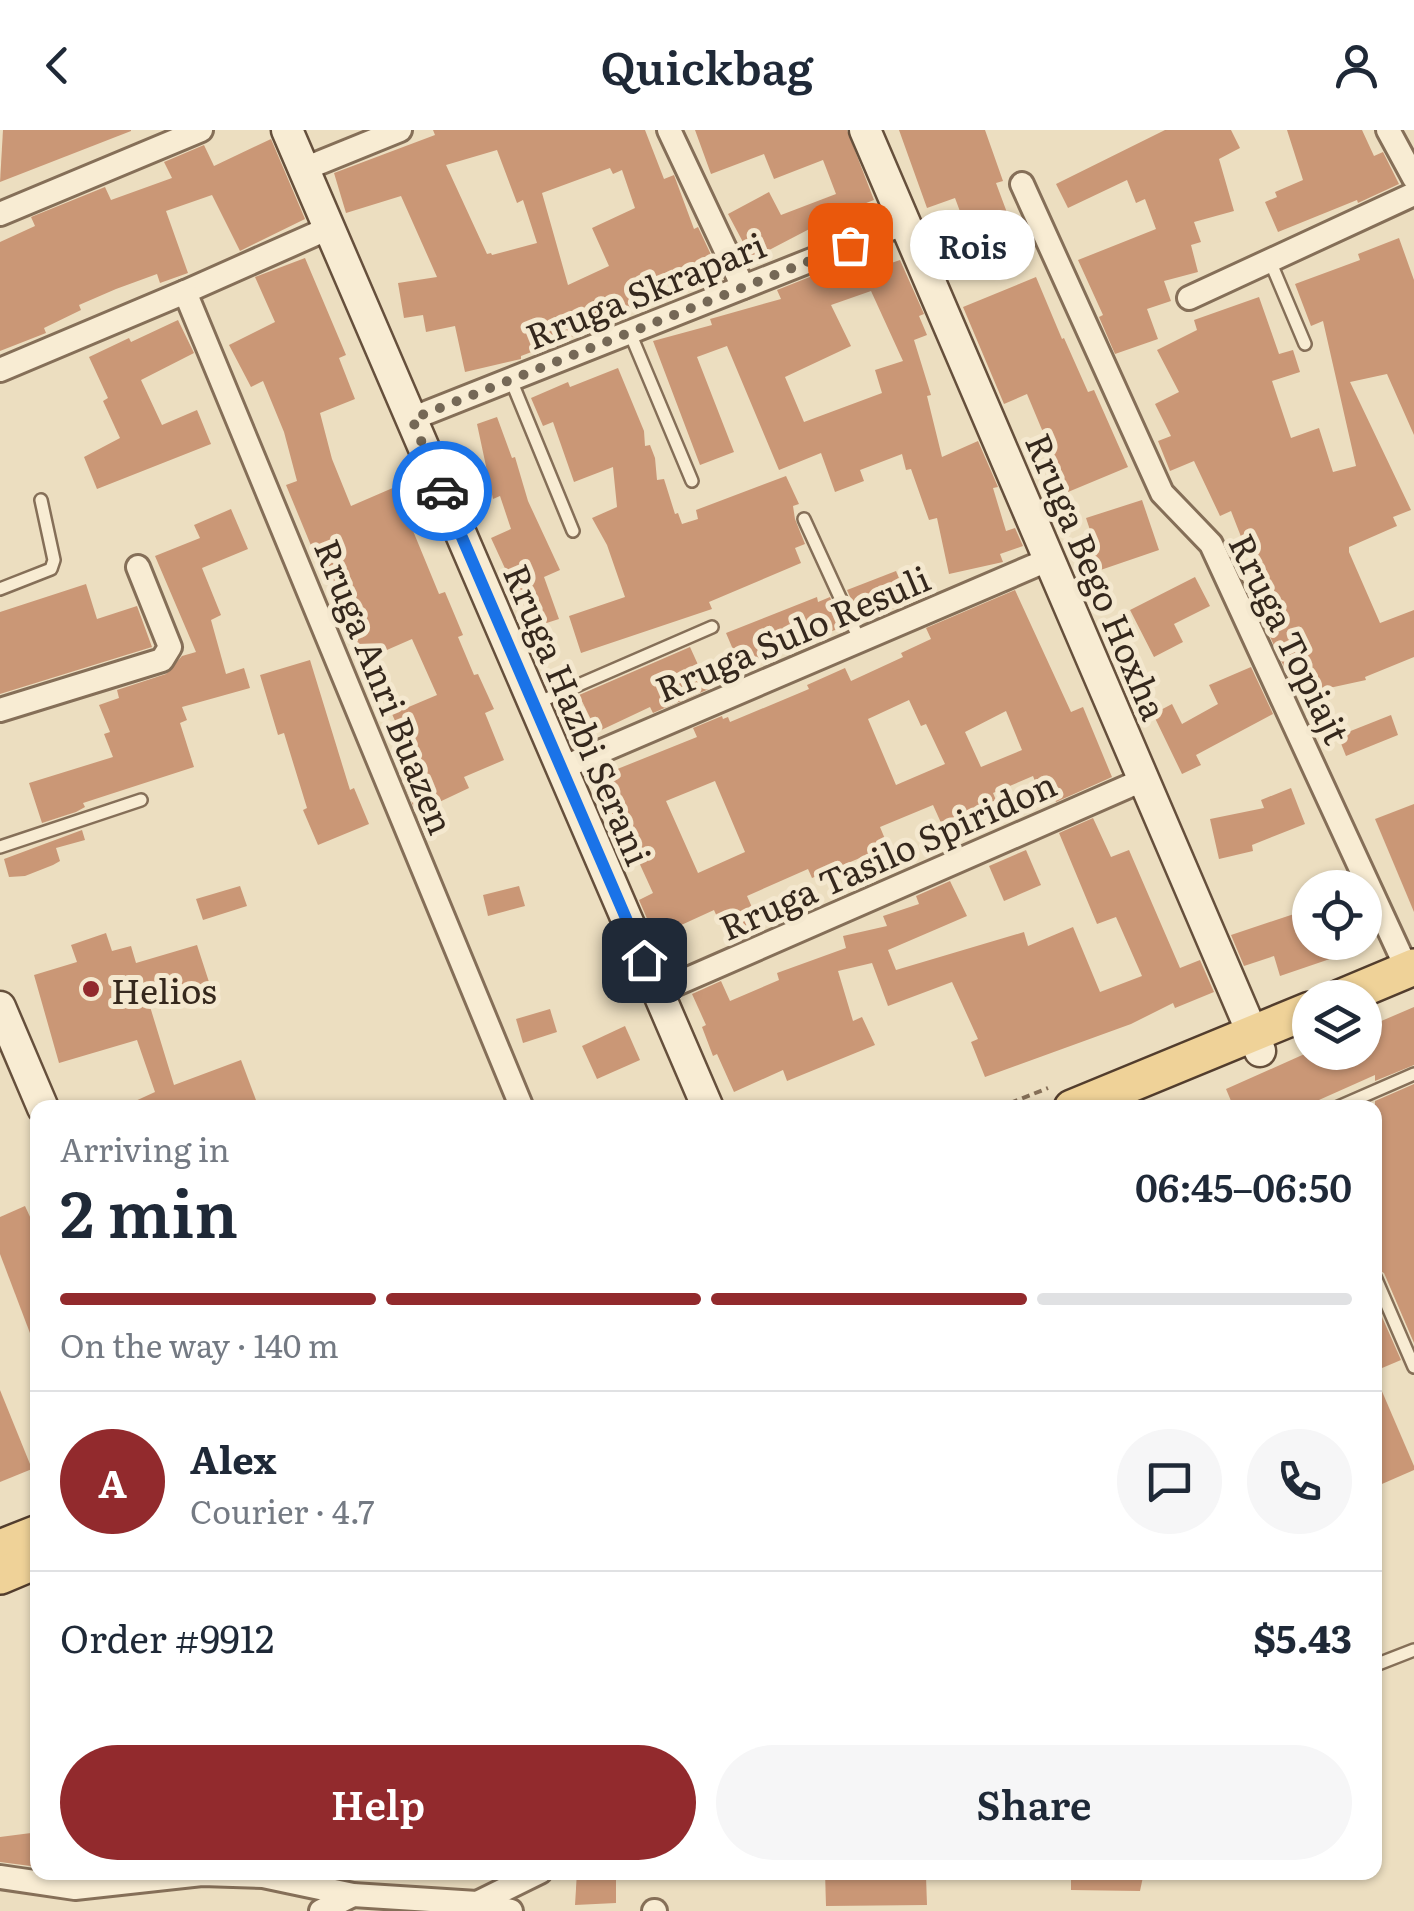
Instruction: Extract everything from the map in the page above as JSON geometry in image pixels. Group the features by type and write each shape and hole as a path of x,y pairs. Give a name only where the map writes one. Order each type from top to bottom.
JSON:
{"main road":[{"path":"1382,985 1412,975"},
{"path":"1382,996 1412,975"},
{"path":"1138,1100 1292,1021"},
{"path":"1094,1100 1257,1042 1292,1035"},
{"path":"0,1548 30,1536"},
{"path":"0,1576 30,1563"}],"street":[{"path":"0,214 201,130"},
{"name":"Rruga Hazbi Serani","path":"286,130 705,1100"},
{"path":"304,169 400,130"},
{"path":"669,130 743,288"},
{"name":"Rruga Bego Hoxha","path":"865,130 1257,1042"},
{"path":"1388,130 1414,178"},
{"name":"Rruga Topiajt","path":"1022,184 1162,493 1212,544 1412,975"},
{"path":"1189,298 1414,194"},
{"name":"Rruga Skrapari","path":"412,419 905,223"},
{"path":"0,370 329,228"},
{"name":"Rruga Anri Buazen","path":"185,292 519,1100"},
{"name":"Rruga Sulo Resuli","path":"562,768 1050,559"},
{"path":"0,710 162,660 169,654 170,647 138,567"},
{"name":"Rruga Tasilo Spiridon","path":"658,992 1144,779"},
{"path":"0,1008 8,1049 38,1100"},
{"path":"0,1877 75,1888 148,1880"},
{"path":"282,1880 352,1895 478,1903 510,1911"},
{"path":"478,1903 524,1880"},
{"path":"322,1911 352,1895"}],"lane":[{"path":"1270,261 1305,344"},
{"path":"630,332 692,481"},
{"path":"512,380 573,531"},
{"path":"0,589 51,569 54,560 40,500"},
{"path":"804,519 860,641"},
{"path":"534,704 712,627"},
{"path":"0,846 142,800"},
{"path":"1354,1100 1414,1074"},
{"path":"1382,1293 1414,1367"},
{"path":"1382,1662 1414,1650"}],"building":[{"path":"3,130 131,130 131,131 0,182"},
{"path":"433,130 645,130 664,179 674,175 694,229 698,227 721,276 700,285 695,273 660,287 663,292 579,334 521,359 465,372 455,326 426,332 423,315 404,318 398,283 437,277 401,196 346,213 334,173 435,135","holes":["497,150 517,203 523,200 537,243 492,255 487,254 446,165","610,168 613,174 622,170 635,208 592,228 609,266 568,285 542,193"]},
{"path":"695,130 847,130 874,200 848,210 854,227 825,239 819,224 752,259 728,214 769,192 781,215 836,194 823,160 774,179 764,154 711,174"},
{"path":"899,130 985,130 1003,181 996,183 1019,245 978,260 955,198 927,208"},
{"path":"1165,130 1231,130 1240,148 1219,159 1234,211 1194,222 1201,242 1191,245 1198,272 1164,281 1171,301 1147,309 1158,339 1115,354 1099,317 1103,315 1078,260 1156,229 1145,199 1136,203 1127,180 1068,208 1056,184"},
{"path":"1287,130 1362,130 1374,156 1383,152 1399,184 1278,232 1265,202 1277,197 1275,192 1303,180"},
{"path":"271,139 305,219 240,251 212,195 166,211 188,273 160,283 157,274 116,289 79,305 81,310 44,328 46,333 0,351 0,242 35,226 31,217 105,187 111,200 172,178 164,162 204,145 214,166"},
{"path":"1399,238 1414,280 1414,435 1387,374 1350,382 1411,510 1393,517 1397,526 1349,547 1349,552 1380,623 1414,610 1414,657 1365,677 1366,680 1297,695 1265,626 1258,594 1263,593 1231,511 1220,516 1194,461 1170,471 1158,441 1171,436 1155,404 1179,392 1157,350 1197,330 1194,320 1259,297 1279,354 1293,350 1300,372 1272,381 1291,438 1319,428 1333,472 1356,466 1323,321 1311,326 1295,284 1360,260 1358,254"},
{"path":"860,257 865,272 900,260 924,314 919,316 927,335 914,340 931,395 927,396 942,457 978,441 998,487 993,488 1006,531 1015,528 1023,546 1000,554 1003,562 949,574 937,518 929,520 902,454 860,470 864,481 835,492 821,453 779,470 727,346 697,357 734,452 700,465 653,341 712,325 710,319 781,299 777,290","holes":["871,291 903,361 875,370 882,393 804,422 785,377 851,346 831,305"]},
{"path":"305,258 346,355 339,358 355,399 320,413 332,459 351,506 395,487 439,594 445,592 474,675 478,674 494,709 485,713 504,760 464,777 469,788 416,813 399,771 414,764 392,714 437,695 412,639 364,660 319,545 312,548 286,485 297,481 284,432 263,381 251,387 229,345 275,322 255,277"},
{"path":"1036,277 1062,339 1088,392 1094,390 1128,467 1068,492 1027,394 1004,404 963,307"},
{"path":"178,320 194,353 141,380 162,425 197,410 211,444 97,489 84,457 120,438 103,401 108,398 89,357"},
{"path":"618,368 644,431 645,446 650,445 655,458 657,480 664,479 682,524 698,519 696,510 786,476 799,504 793,506 805,544 795,548 801,563 709,602 712,609 581,653 569,616 625,597 607,545 592,518 617,507 613,467 574,482 553,422 543,426 531,398 568,382 570,387"},
{"path":"497,417 512,458 515,457 528,501 560,570 544,577 559,619 534,627 520,588 515,590 491,538 511,529 500,496 493,499 477,424"},
{"path":"1142,500 1159,550 1083,576 1073,546 1093,539 1086,518"},
{"path":"231,509 248,549 202,568 221,615 211,620 226,674 244,668 250,688 182,707 187,720 180,723 194,767 83,803 85,807 76,812 42,823 29,783 113,757 104,734 110,732 99,705 119,698 117,690 166,674 182,656 196,652 155,556 200,538 194,525"},
{"path":"896,571 909,602 861,621 847,590"},
{"path":"1195,577 1210,606 1174,624 1183,642 1154,657 1130,610"},
{"path":"86,584 97,619 137,606 152,647 0,694 0,612"},
{"path":"1015,590 1071,712 1083,707 1112,777 1056,802 1049,784 1038,789 1033,776 993,793 996,800 942,825 933,805 880,827 890,851 869,859 867,855 812,878 808,869 747,896 762,930 729,944 714,910 655,937 639,900 653,893 621,823 611,827 590,780 697,737 693,728 722,716 730,722 809,689 807,685 845,668 851,681 931,639 926,628","holes":["909,700 921,726 926,724 945,764 896,785 868,719","1006,711 1022,750 981,767 965,732","715,781 745,852 698,873 666,801"]},
{"path":"817,597 818,602 830,597 843,627 740,666 726,633"},
{"path":"690,647 709,689 653,713 650,707 597,732 579,695"},
{"path":"310,660 350,790 354,788 369,824 318,845 303,810 307,808 284,733 278,735 260,675"},
{"path":"1251,667 1273,714 1196,755 1201,765 1182,774 1153,714 1172,704 1182,724 1218,704 1209,685"},
{"path":"1391,715 1398,735 1346,756 1338,736"},
{"path":"1291,788 1305,824 1252,845 1253,851 1219,859 1210,819 1264,808 1261,800"},
{"path":"1414,804 1414,912 1375,819"},
{"path":"1093,818 1111,857 1129,850 1180,968 1200,960 1214,992 1175,1008 1173,1003 1131,1024 985,1077 971,1042 978,1039 952,982 888,1006 872,963 838,971 853,1021 862,1017 875,1045 787,1081 783,1070 734,1092 717,1054 713,1056 702,1027 706,1025 692,994 721,981 730,1001 779,980 777,973 846,948 843,936 887,926 883,916 919,904 916,896 950,881 967,916 888,950 896,970 1024,932 1028,946 1073,927 1100,992 1142,976 1116,917 1097,924 1059,833"},
{"path":"82,830 85,840 56,848 60,861 25,876 9,877 4,859"},
{"path":"1026,850 1041,885 1004,901 989,866"},
{"path":"240,886 247,906 203,920 196,899"},
{"path":"519,886 525,906 488,916 483,895"},
{"path":"1292,915 1292,960 1327,960 1280,976 1274,956 1244,966 1231,935"},
{"name":"Helios","path":"106,933 112,951 131,946 136,963 197,945 209,982 148,1000 174,1085 241,1060 256,1100 138,1100 155,1092 137,1040 59,1063 34,975 77,962 71,945"},
{"path":"1414,1007 1414,1065 1375,1081 1375,1075 1319,1100 1231,1100 1226,1089 1292,1060 1292,1070 1382,1070 1382,1021"},
{"path":"550,1009 557,1032 523,1043 516,1019"},
{"path":"625,1026 640,1060 597,1079 582,1046"},
{"path":"1414,1084 1414,1343 1382,1272 1382,1100 1377,1100"},
{"path":"25,1206 30,1217 30,1333 0,1254 0,1217"},
{"path":"1382,1317 1401,1360 1382,1368"},
{"path":"0,1390 30,1470 0,1482"},
{"path":"1382,1391 1414,1466 1414,1470 1382,1484"},
{"path":"30,1833 30,1866 0,1862 0,1837"},
{"path":"577,1880 616,1880 616,1903 575,1905"},
{"path":"825,1880 926,1880 927,1905 826,1906"},
{"path":"1071,1880 1142,1880 1140,1891 1071,1890"}],"way so far":[{"path":"442,491 412,419 850,245"}],"place":[{"name":"Rois","path":"850,245"},
{"name":"Helios","path":"91,989"}],"route":[{"path":"442,491 644,960"}]}
